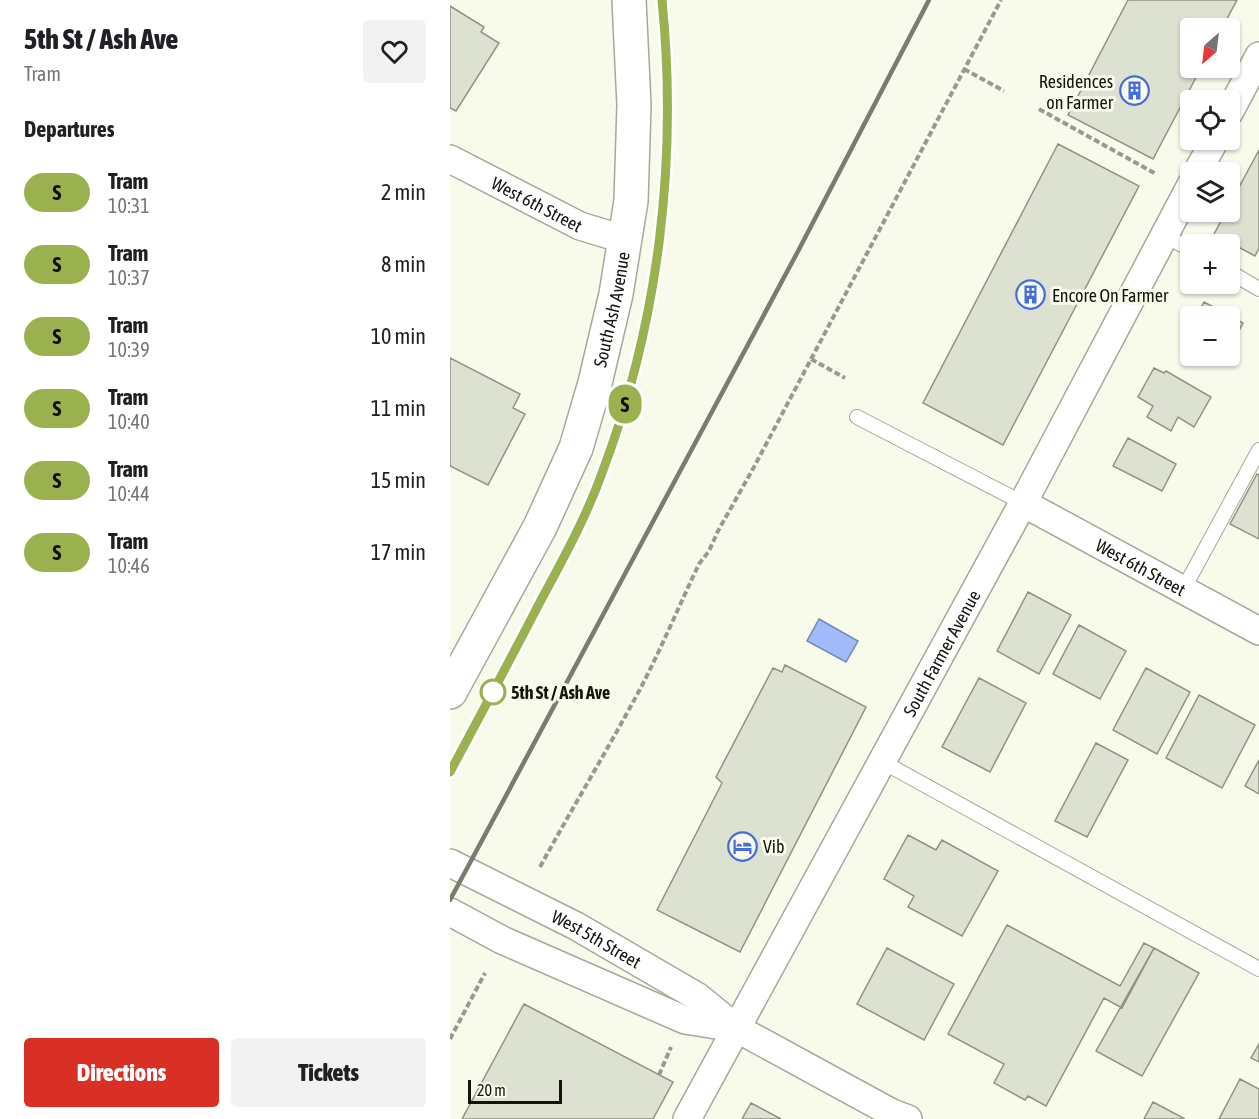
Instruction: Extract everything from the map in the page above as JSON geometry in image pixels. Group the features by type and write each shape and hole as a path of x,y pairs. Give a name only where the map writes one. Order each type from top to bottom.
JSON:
{"street":[{"name":"South Ash Avenue","path":"450,692 540,527 576,448 600,361 616,294 631,201 634,105 629,0"},
{"path":"1240,92 1259,56"},
{"name":"West 6th Street","path":"450,159 580,226 626,240"},
{"name":"South Farmer Avenue","path":"687,1119 1023,503 1180,205"},
{"name":"West 6th Street","path":"1023,503 1259,631"},
{"name":"West 5th Street","path":"450,863 576,926 698,997 736,1028 900,1117"},
{"name":"West 5th Street","path":"450,912 502,939 685,1020 736,1028"}],"lane":[{"path":"1164,235 1180,244"},
{"path":"1240,278 1259,289"},
{"path":"857,417 1023,503"},
{"path":"1183,590 1259,450"},
{"path":"881,761 1259,969"}],"path":[{"path":"540,867 575,801 592,778 634,702 699,564 709,551 754,467 1000,0"},
{"path":"964,69 1004,91"},
{"path":"1039,109 1156,174"},
{"path":"811,359 845,378"},
{"path":"450,1039 485,973"},
{"path":"658,1075 670,1047"}],"water":[{"path":"819,619 858,641 846,662 807,641"}],"building":[{"name":"Residences on Farmer","path":"1128,0 1237,0 1227,18 1180,18 1180,78 1196,78 1189,90 1180,90 1180,108 1153,159 1068,115"},
{"path":"450,6 484,27 481,32 499,43 456,111 450,108"},
{"name":"Encore On Farmer","path":"1058,144 1139,186 1003,445 923,403"},
{"path":"1259,150 1259,248 1255,256 1240,248 1240,234 1214,234 1221,222 1240,222 1240,185"},
{"path":"450,358 520,394 513,408 525,414 488,485 450,466"},
{"path":"1154,368 1164,373 1166,371 1211,397 1194,427 1178,417 1171,431 1147,417 1153,406 1138,397"},
{"path":"1128,438 1176,464 1162,491 1113,466"},
{"path":"1257,474 1259,475 1259,539 1230,524"},
{"path":"1028,592 1071,615 1039,674 997,651"},
{"path":"1079,625 1126,651 1100,699 1053,674"},
{"name":"Vib","path":"785,665 866,707 740,952 657,910 722,783 716,777 773,668 782,672"},
{"path":"1146,668 1190,692 1157,754 1113,730"},
{"path":"979,678 1026,703 990,772 942,747"},
{"path":"1199,695 1255,725 1222,788 1166,758"},
{"path":"1096,743 1128,760 1087,837 1055,821"},
{"path":"1259,760 1259,794 1245,786"},
{"path":"908,835 936,850 942,840 998,871 962,936 908,907 914,896 884,879"},
{"path":"1007,925 1120,986 1144,943 1154,948 1122,1008 1104,998 1046,1106 1028,1096 1025,1100 994,1083 1004,1064 948,1034"},
{"path":"887,948 954,984 924,1040 857,1004"},
{"path":"1154,948 1199,973 1142,1076 1096,1051"},
{"path":"524,1004 673,1082 653,1119 462,1119"},
{"path":"1259,1044 1259,1062 1251,1058"},
{"path":"1240,1079 1259,1089 1259,1119 1219,1119"},
{"path":"1153,1102 1185,1119 1144,1119"},
{"path":"751,1103 781,1119 742,1119"}],"tram line":[{"path":"450,772 556,572 588,506 622,416 638,358 659,240 665,180 667,120 662,0"},
{"name":"S","path":"450,772 586,510 602,474 636,365 651,302 665,191 668,80 662,0"}],"railway":[{"path":"450,900 796,255 929,0"}],"place":[{"name":"Residences on Farmer","path":"1134,91"},
{"name":"Encore On Farmer","path":"1031,295"},
{"name":"5th St / Ash Ave","path":"493,692"},
{"name":"Vib","path":"742,846"}]}
